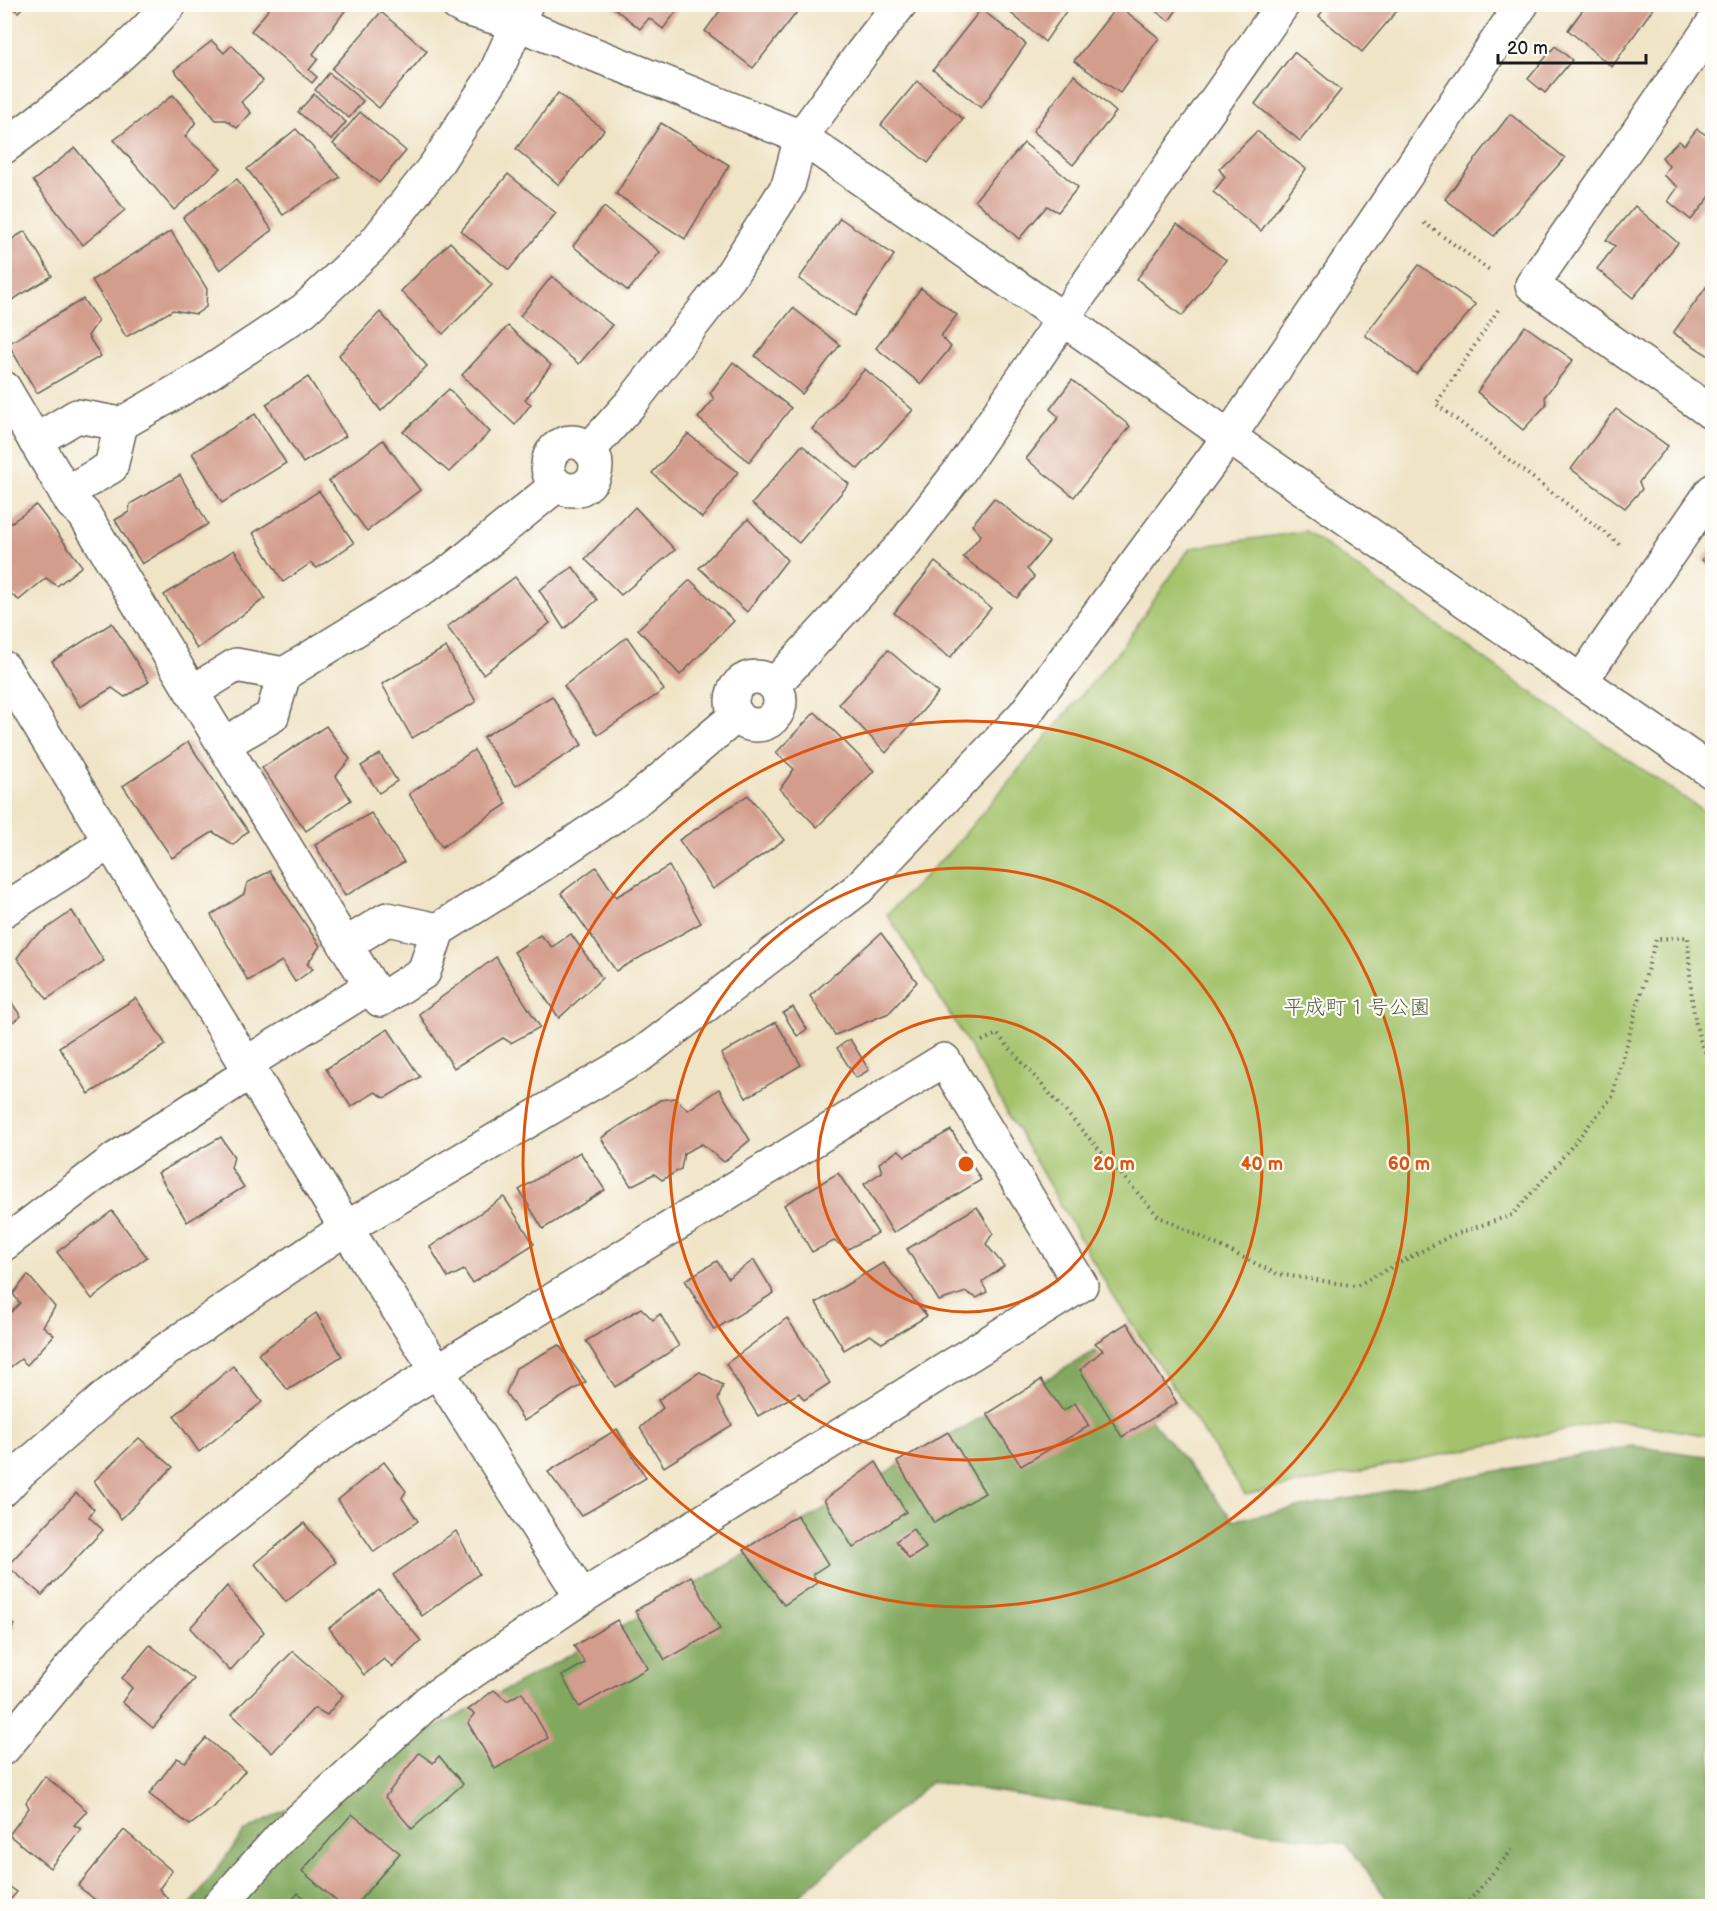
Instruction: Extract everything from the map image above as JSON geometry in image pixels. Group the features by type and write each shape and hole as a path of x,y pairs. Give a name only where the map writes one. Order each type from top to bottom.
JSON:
{"street":[{"path":"4,147 118,56 170,4"},
{"path":"457,4 466,9 522,14 801,137 1713,772"},
{"path":"192,692 236,665 284,674 451,571 557,485 572,490 581,489 588,484 595,464 589,450 632,402 729,278 788,186 801,137 900,4"},
{"path":"4,388 72,503 84,514 380,1000 424,972 438,930 541,865 634,802 737,715 749,724 765,723 772,719 777,713 780,698 774,685 902,546 959,472 1283,4"},
{"path":"4,1489 21,1471 108,1395 163,1352 346,1228 642,1054 858,889 1024,715 1229,437 1522,4"},
{"path":"35,441 78,416 121,424 207,374 304,310 373,245 435,166 495,74 522,14"},
{"path":"1713,25 1524,284 1713,413"},
{"path":"66,493 111,467 121,424"},
{"path":"1581,681 1713,491"},
{"path":"4,668 346,1228 582,1597"},
{"path":"224,744 272,716 284,674"},
{"path":"4,910 110,842"},
{"path":"345,945 387,919 438,930"},
{"path":"4,1244 114,1161 371,986"},
{"path":"4,1748 97,1636 167,1570 319,1448 398,1395 944,1060 1081,1285 582,1597 429,1701 280,1838 219,1906"}],"path":[{"path":"1416,216 1497,275 1524,284 1436,404 1656,573"},
{"path":"944,1060 997,1034 1158,1216 1277,1274 1356,1286 1450,1236 1512,1215 1558,1163 1612,1097 1656,939 1688,937 1694,1016 1707,1055 1713,1060"},
{"path":"1465,1906 1512,1850"}],"green space":[{"name":"平成町１号公園","path":"1306,531 1560,713 1712,817 1712,1436 1612,1420 1245,1495 1112,1294 958,1027 887,914 952,849 1121,648 1190,548"},
{"path":"1095,1351 1233,1520 1632,1446 1712,1457 1712,1906 1392,1906 1347,1844 931,1782 787,1906 190,1906 244,1832 612,1632"}],"building":[{"path":"4,4 26,4 18,12 12,8 4,14"},
{"path":"273,4 350,4 313,54 318,59 309,70 317,77 312,83 251,31"},
{"path":"609,4 682,4 663,29 649,18 640,29"},
{"path":"725,4 788,4 797,12 753,68 705,31"},
{"path":"1000,4 1071,4 1045,42"},
{"path":"1146,4 1181,4 1169,21"},
{"path":"1587,4 1656,4 1612,67 1568,30"},
{"path":"1118,5 1159,38 1120,93 1074,61"},
{"path":"1327,5 1402,5 1362,52 1319,16"},
{"path":"981,9 1026,44 981,108 933,70"},
{"path":"381,12 427,51 379,108 332,69"},
{"path":"212,41 224,53 232,45 263,81 241,102 251,113 237,128 226,120 216,120 174,70"},
{"path":"1555,46 1572,60 1545,93 1528,79"},
{"path":"1294,52 1341,90 1300,141 1255,104"},
{"path":"329,73 363,101 349,118 315,90"},
{"path":"1074,75 1116,112 1073,165 1033,131"},
{"path":"917,81 963,119 928,163 881,125"},
{"path":"558,93 604,130 559,185 516,149"},
{"path":"314,94 346,122 331,140 298,112"},
{"path":"173,95 196,122 185,137 221,168 174,210 114,140"},
{"path":"360,112 406,151 379,183 333,144"},
{"path":"1510,114 1565,158 1494,236 1445,199"},
{"path":"661,123 729,165 685,239 616,194"},
{"path":"296,129 340,177 283,215 247,169"},
{"path":"1697,129 1712,139 1712,194 1691,220 1668,201 1678,187 1663,175 1669,166 1662,157 1679,141 1684,145"},
{"path":"1257,131 1306,169 1261,231 1213,192 1225,177 1219,169"},
{"path":"1024,143 1078,187 1058,212 1047,206 1019,239 975,200"},
{"path":"75,148 125,210 83,245 33,181"},
{"path":"508,174 556,213 509,270 461,231"},
{"path":"237,179 272,230 220,270 183,218"},
{"path":"1635,206 1678,243 1633,298 1597,269 1615,246 1606,240"},
{"path":"604,207 660,252 628,291 573,246"},
{"path":"840,218 894,255 854,316 799,279"},
{"path":"1177,224 1226,260 1182,316 1137,279"},
{"path":"25,231 52,276 4,305 4,244"},
{"path":"171,231 207,289 206,307 196,314 173,310 126,337 92,280"},
{"path":"450,242 492,285 443,334 401,291"},
{"path":"1419,265 1476,305 1416,374 1365,335"},
{"path":"552,276 612,325 579,364 520,316"},
{"path":"1712,279 1712,358 1673,333"},
{"path":"921,288 957,315 941,336 951,347 921,384 876,348"},
{"path":"83,299 98,321 88,336 101,356 37,393 8,344"},
{"path":"793,308 840,345 802,394 755,356"},
{"path":"380,312 427,366 381,411 339,355"},
{"path":"508,326 551,365 525,400 531,404 515,425 462,375"},
{"path":"1525,326 1573,360 1545,396 1546,405 1523,430 1477,392"},
{"path":"733,362 791,408 749,462 698,418 714,399 710,393"},
{"path":"865,369 913,410 858,469 812,429"},
{"path":"308,377 346,436 303,463 266,404"},
{"path":"1072,380 1130,426 1074,497 1026,459 1059,417 1050,409"},
{"path":"449,389 490,432 449,472 403,432"},
{"path":"1616,409 1668,446 1639,482 1642,489 1625,508 1571,469"},
{"path":"255,414 286,463 222,503 192,453"},
{"path":"688,434 738,472 702,518 652,473"},
{"path":"383,440 420,490 367,531 329,481"},
{"path":"802,445 849,484 799,543 752,504"},
{"path":"180,475 208,524 142,564 115,520 129,512 130,504"},
{"path":"319,491 354,543 317,568 311,563 283,582 253,533"},
{"path":"994,498 1049,542 1027,569 1034,577 1017,598 963,557 981,535 972,525"},
{"path":"36,505 82,566 57,586 46,578 19,600 4,589 4,528"},
{"path":"635,507 675,550 621,595 585,559"},
{"path":"748,519 787,560 747,612 699,568"},
{"path":"1712,547 1712,568 1702,560"},
{"path":"234,550 265,598 197,649 164,595"},
{"path":"935,562 991,608 950,658 894,613"},
{"path":"573,567 597,600 564,629 539,590"},
{"path":"515,577 550,623 483,674 447,627"},
{"path":"690,580 734,621 680,675 638,629"},
{"path":"112,623 149,682 125,697 112,688 80,707 52,661"},
{"path":"627,637 664,690 598,735 564,686"},
{"path":"446,647 476,702 412,738 382,684"},
{"path":"888,650 938,693 886,753 839,704"},
{"path":"552,696 582,745 516,786 483,737"},
{"path":"815,712 874,771 817,827 780,789 794,769 776,753"},
{"path":"326,726 350,759 336,776 351,800 306,831 262,768"},
{"path":"188,742 248,831 233,845 213,832 172,858 123,786"},
{"path":"474,750 507,804 442,847 409,794"},
{"path":"380,754 397,781 379,793 361,766"},
{"path":"748,795 784,840 713,889 679,840"},
{"path":"371,813 404,862 345,896 315,845"},
{"path":"669,866 701,923 616,971 561,893 596,867 616,897"},
{"path":"270,871 320,946 307,964 313,969 295,982 282,961 248,981 211,915 244,894 247,883"},
{"path":"72,911 104,961 47,999 17,958 30,940"},
{"path":"881,933 917,982 889,1013 835,1035 810,996"},
{"path":"571,934 602,978 559,1018 514,952 540,935 552,947"},
{"path":"496,957 540,1027 511,1043 503,1038 454,1068 419,1014"},
{"path":"4,992 21,1016 4,1028"},
{"path":"136,998 166,1045 89,1094 59,1047"},
{"path":"793,1007 807,1029 797,1036 783,1013"},
{"path":"776,1022 801,1065 746,1098 721,1054"},
{"path":"388,1029 420,1077 385,1098 375,1092 351,1107 326,1069"},
{"path":"850,1039 869,1070 856,1078 837,1048"},
{"path":"719,1089 750,1140 724,1162 702,1144 684,1153 681,1169 662,1180 654,1174 631,1186 601,1138 660,1100 675,1098 688,1110"},
{"path":"951,1130 981,1180 893,1233 864,1184 882,1172 879,1163 899,1150 905,1156"},
{"path":"221,1137 234,1157 231,1168 244,1187 187,1222 158,1173"},
{"path":"580,1152 605,1190 543,1229 519,1190"},
{"path":"838,1173 878,1233 848,1249 834,1241 812,1252 784,1205"},
{"path":"504,1197 534,1244 472,1283 464,1270 448,1278 430,1247"},
{"path":"977,1207 993,1233 986,1244 1004,1266 982,1282 987,1292 977,1298 966,1292 939,1301 907,1249"},
{"path":"112,1211 147,1257 92,1299 57,1252"},
{"path":"754,1260 774,1293 714,1330 685,1280 717,1261 728,1278"},
{"path":"883,1263 927,1316 882,1343 870,1335 844,1350 816,1303"},
{"path":"28,1275 55,1307 43,1326 54,1335 27,1365 21,1359 4,1372 4,1319 20,1303 13,1294"},
{"path":"641,1308 653,1320 660,1314 679,1346 615,1387 586,1341"},
{"path":"316,1313 342,1356 288,1390 258,1354"},
{"path":"787,1318 830,1383 804,1400 799,1393 758,1416 726,1364"},
{"path":"1127,1323 1177,1403 1122,1437 1080,1370 1103,1350 1095,1343"},
{"path":"559,1345 586,1382 524,1421 506,1393 516,1368"},
{"path":"233,1366 262,1402 199,1452 174,1416"},
{"path":"700,1372 723,1385 718,1400 732,1425 664,1467 640,1428 663,1408 658,1400"},
{"path":"1041,1380 1063,1411 1075,1403 1089,1426 1021,1466 987,1414"},
{"path":"617,1429 646,1478 581,1516 548,1472"},
{"path":"948,1432 985,1493 934,1523 897,1462"},
{"path":"139,1438 173,1467 121,1519 94,1481"},
{"path":"384,1462 406,1491 402,1498 418,1521 374,1552 338,1500"},
{"path":"876,1462 906,1512 853,1548 824,1500"},
{"path":"76,1493 94,1509 89,1517 103,1530 42,1595 7,1566"},
{"path":"797,1515 828,1564 813,1574 817,1583 784,1605 744,1550"},
{"path":"304,1523 336,1562 286,1602 255,1564"},
{"path":"913,1529 926,1548 909,1559 896,1541"},
{"path":"456,1531 479,1574 422,1616 393,1575"},
{"path":"691,1576 720,1629 665,1660 635,1611"},
{"path":"227,1586 264,1632 230,1671 190,1628"},
{"path":"379,1590 421,1641 393,1667 384,1659 364,1675 329,1628"},
{"path":"4,1617 15,1625 4,1638"},
{"path":"617,1620 648,1668 579,1707 562,1676 585,1663 574,1646"},
{"path":"150,1645 194,1679 153,1728 122,1702 132,1688 122,1678"},
{"path":"293,1651 343,1695 327,1715 314,1708 272,1753 232,1714"},
{"path":"494,1690 507,1701 522,1692 548,1738 495,1769 468,1723 475,1714 468,1710"},
{"path":"206,1738 245,1771 214,1807 190,1825 149,1794 177,1758 185,1762"},
{"path":"419,1753 433,1763 439,1756 463,1784 412,1829 385,1797"},
{"path":"45,1776 87,1811 74,1825 81,1829 50,1868 9,1835 29,1808 26,1802"},
{"path":"352,1814 400,1853 355,1906 342,1906 302,1871"},
{"path":"124,1830 172,1871 159,1889 169,1900 163,1906 103,1906 78,1886"},
{"path":"4,1883 17,1892 5,1906 4,1906"},
{"path":"298,1893 316,1906 287,1906"}]}
